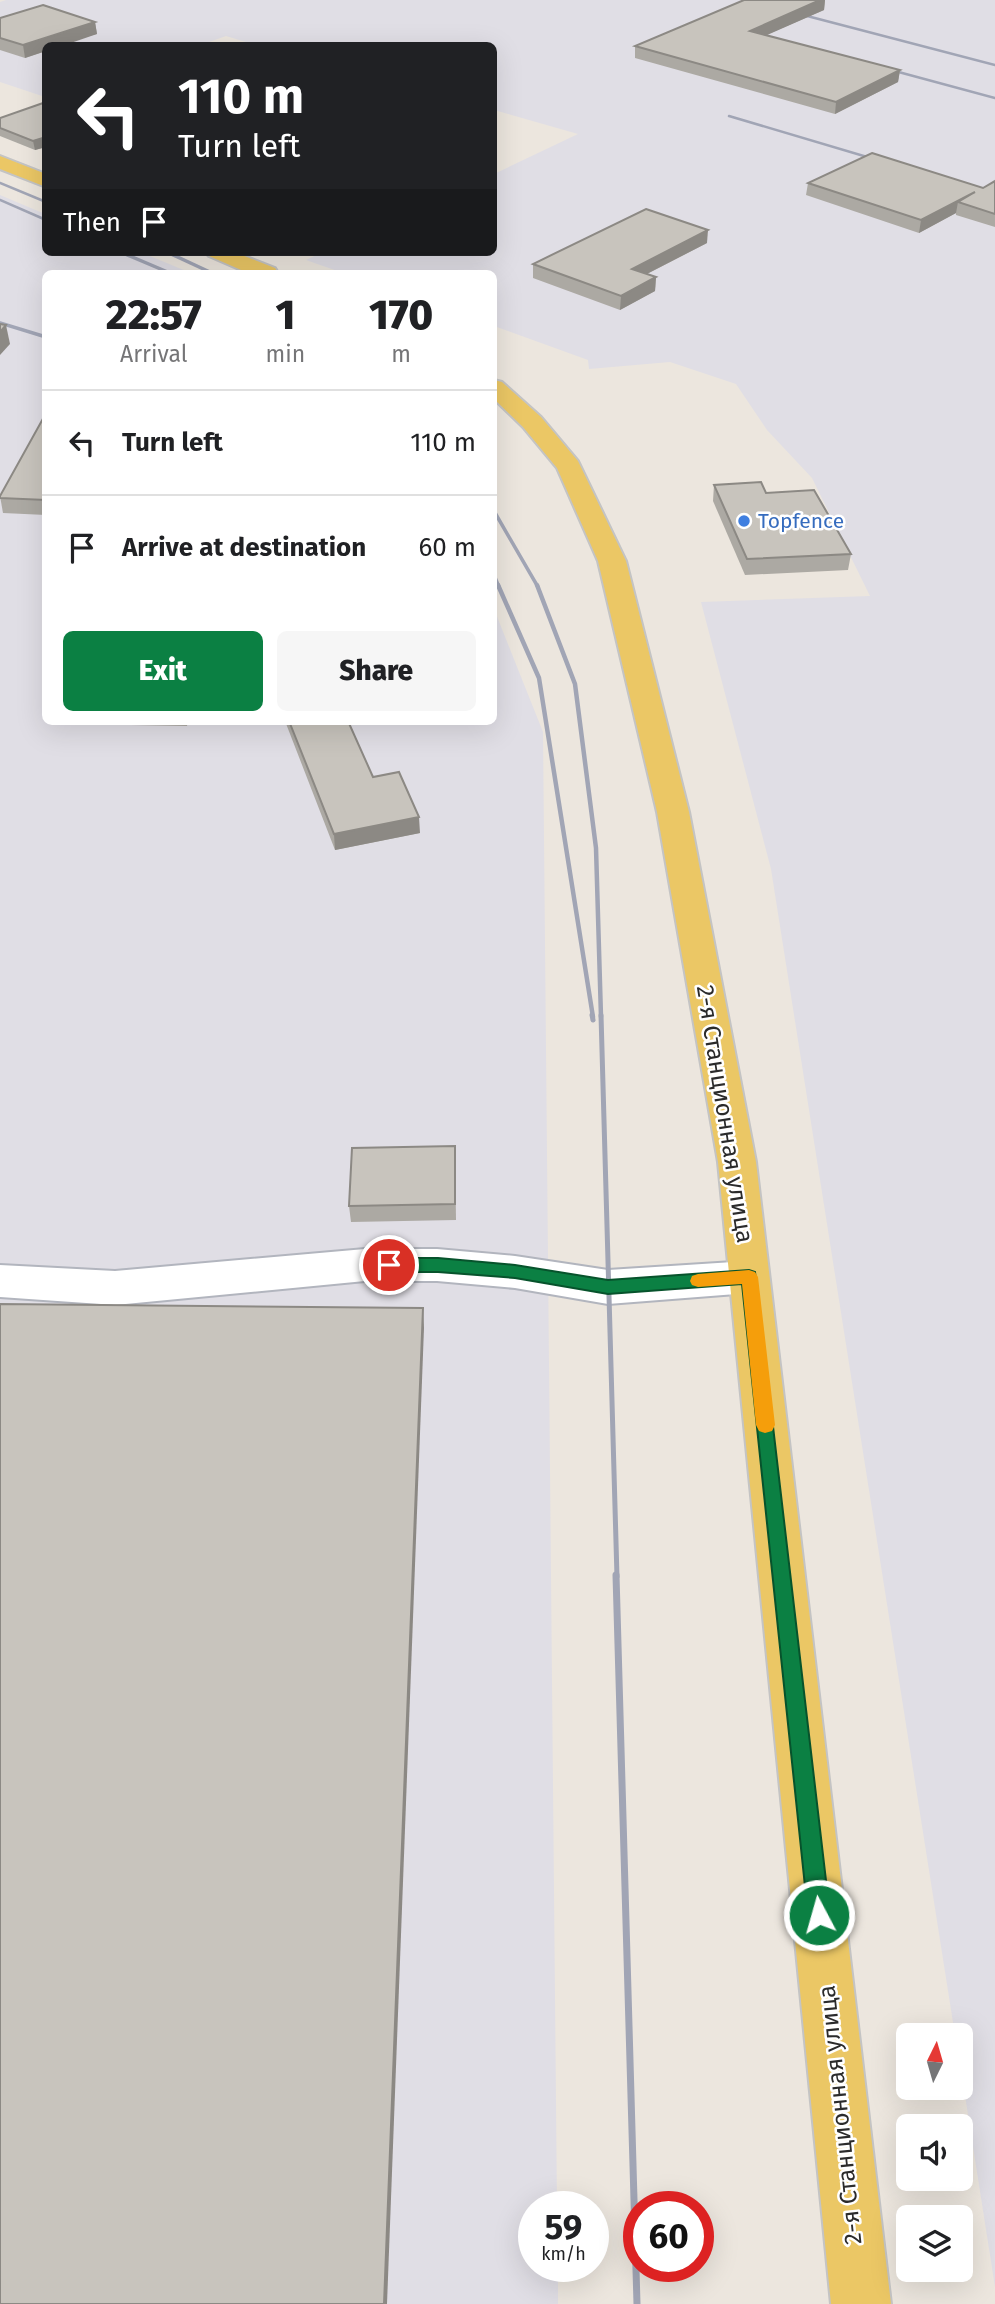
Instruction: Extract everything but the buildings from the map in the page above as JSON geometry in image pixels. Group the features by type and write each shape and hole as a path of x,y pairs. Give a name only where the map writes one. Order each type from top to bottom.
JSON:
{"main road":[{"path":"0,162 42,179"},
{"path":"226,256 260,270"},
{"name":"2-я Станционная улица","path":"497,390 532,422 569,466 612,561 673,812 737,1162 861,2304"}],"lane":[{"path":"0,1281 115,1288 365,1265 438,1265 515,1272 608,1287 749,1277"}],"shaded area":[{"path":"6,0 995,0 995,2287 973,2147 973,2114 968,2114 966,2100 973,2100 973,2023 953,2023 771,869 701,602 870,596 812,478 767,430 736,384 670,362 589,369 588,360 497,327 497,270 334,270 306,260 314,256 497,256 497,173 578,134 497,111 497,42 246,42 226,36 209,42 42,42 42,96 0,82 0,2"},
{"path":"0,195 42,213 42,256 150,256 184,270 42,270 42,725 497,725 497,617 543,732 557,2191 518,2191 518,2282 558,2282 558,2304 0,2304"}],"railway":[{"path":"788,11 995,65"},
{"path":"880,67 995,98"},
{"path":"729,116 884,162"},
{"path":"0,183 42,200"},
{"path":"0,200 42,218"},
{"path":"130,256 163,270"},
{"path":"175,256 206,270"},
{"path":"0,323 42,336"},
{"path":"497,516 537,586"},
{"path":"497,582 499,587"},
{"path":"498,585 539,678 593,1017"},
{"path":"537,586 575,684 596,848 601,1017"},
{"path":"592,1015 593,1020"},
{"path":"601,1015 617,1577"},
{"path":"616,1575 637,2304"}],"slow traffic":[{"path":"698,1281 749,1277 765,1425"}],"place":[{"name":"Topfence","path":"744,521"}],"route":[{"path":"389,1265 438,1265 515,1272 608,1287 749,1277 819,1915"}]}
